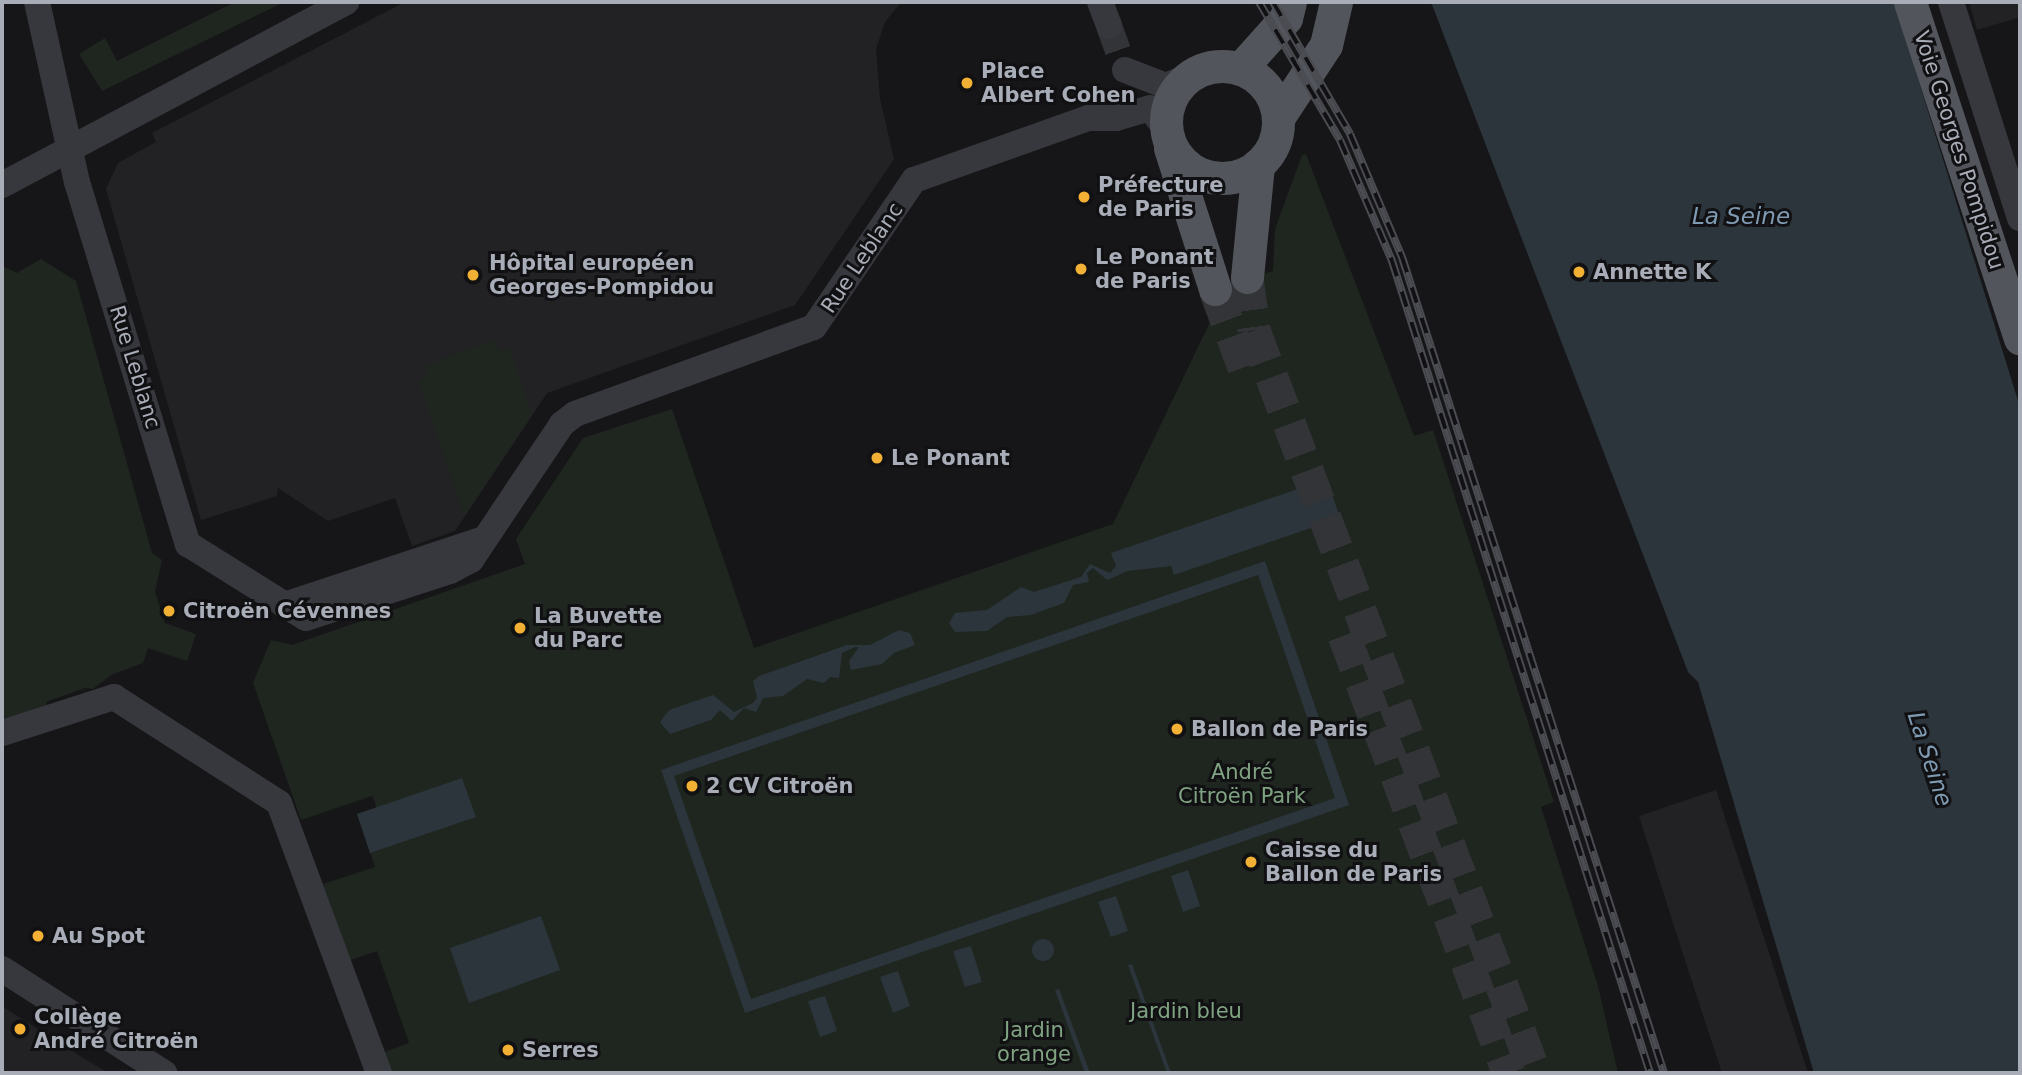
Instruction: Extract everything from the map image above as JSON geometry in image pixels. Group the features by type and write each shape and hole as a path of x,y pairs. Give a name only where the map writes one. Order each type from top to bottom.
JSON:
{"main road":[{"path":"1240,69 1286,18 1290,2"},
{"path":"1161,126 1184,164 1207,177 1234,177 1258,166 1270,152 1278,118 1326,45 1336,2"},
{"name":"Voie Georges Pompidou","path":"1910,2 2020,338"},
{"path":"1214,289 1161,126 1170,99 1190,76 1214,66 1240,69 1263,83 1278,118"},
{"path":"1247,277 1258,166"}],"street":[{"name":"Rue Leblanc","path":"37,2 69,152 188,544 284,605 312,618 450,571 471,560 562,424 575,414 814,327 914,180 1088,118 1116,118 1161,126"},
{"path":"2,185 69,152 346,2"},
{"path":"1951,2 2020,218"},
{"path":"1161,126 1123,63 1166,86 1190,76"},
{"path":"2,733 111,696 279,803 379,1073"},
{"path":"2,969 164,1073"}],"shaded area":[{"name":"Hôpital européen Georges-Pompidou","path":"405,2 901,2 885,22 876,49 880,99 894,159 795,305 547,393 455,531 412,546 395,498 328,521 278,488 277,496 201,520 106,189 118,163 156,142 152,133"},
{"path":"1969,2 2020,2 2020,17 1977,30"},
{"path":"1716,790 1808,1073 1722,1073 1681,948 1639,816"},
{"name":"Collège André Citroën","path":"2,1006 80,1056 109,1073 2,1073"}],"green space":[{"path":"235,2 284,2 102,91 79,54 105,38 117,61"},
{"name":"André Citroën Park","path":"1306,154 1414,436 1433,430 1554,802 1541,807 1598,986 1618,1073 391,1073 384,1052 409,1043 377,951 350,960 323,884 375,867 357,814 376,808 375,802 372,796 301,820 253,683 271,640 292,645 525,564 516,539 583,438 672,409 754,648 1113,524 1210,322 1201,297 1273,271 1275,229 1302,155"},
{"path":"41,259 76,281 152,553 162,560 155,591 165,623 196,634 187,661 148,648 143,663 111,675 93,689 85,688 46,702 47,706 2,719 2,266 17,273"},
{"path":"495,340 499,351 510,348 532,415 465,516 418,380 428,376 424,366"}],"water":[{"name":"La Seine","path":"1431,2 1894,2 2020,407 2020,1073 1814,1073 1698,682 1688,672"},
{"path":"1327,479 1340,518 1174,575 1171,566 1128,571 1107,580 1093,568 1087,573 1089,582 1073,585 1064,603 1031,615 1007,617 987,631 955,632 949,623 955,613 987,610 1021,587 1034,592 1081,577 1090,564 1110,573 1116,566 1111,553"},
{"path":"1265,561 1349,805 745,1013 661,770","holes":["1258,575 1335,798 751,999 674,776"]},
{"path":"899,630 910,633 915,645 894,653 882,664 851,670 849,661 859,647 855,647 842,653 839,678 830,677 824,683 807,679 783,696 763,698 756,712 744,708 732,721 720,710 711,720 670,734 660,722 669,710 713,695 734,712 753,703 757,698 753,681 759,676 847,645 870,645"},
{"path":"462,778 476,817 370,853 357,814"},
{"path":"1188,870 1200,906 1183,912 1171,876"},
{"path":"1116,896 1128,931 1111,937 1098,902"},
{"path":"541,916 560,970 469,1003 450,948"},
{"path":"1043,939 1051,942 1054,950 1051,958 1043,961 1035,958 1032,950 1035,942"},
{"path":"971,946 982,982 965,987 953,951"},
{"path":"1132,964 1171,1073 1167,1073 1128,965"},
{"path":"898,971 910,1006 893,1013 880,977"},
{"path":"1059,989 1090,1073 1085,1073 1055,990"},
{"path":"825,996 837,1031 820,1037 808,1001"}],"tunnel":[{"path":"1109,26 1120,56"},
{"path":"1247,277 1254,330 1535,1073"},
{"path":"1215,289 1246,372"},
{"path":"1344,635 1509,1073"}],"railway":[{"path":"1259,2 1340,140 1392,261 1650,1073"},
{"path":"1273,2 1350,134 1402,257 1664,1073"}],"place":[{"name":"Place Albert Cohen","path":"967,83"},
{"name":"Préfecture de Paris","path":"1084,197"},
{"name":"Le Ponant de Paris","path":"1081,269"},
{"name":"Annette K","path":"1579,272"},
{"name":"Hôpital européen Georges-Pompidou","path":"473,275"},
{"name":"Le Ponant","path":"877,458"},
{"name":"Citroën Cévennes","path":"169,611"},
{"name":"La Buvette du Parc","path":"520,628"},
{"name":"Ballon de Paris","path":"1177,729"},
{"name":"2 CV Citroën","path":"692,786"},
{"name":"Caisse du Ballon de Paris","path":"1251,862"},
{"name":"Au Spot","path":"38,936"},
{"name":"Collège André Citroën","path":"20,1029"},
{"name":"Serres","path":"508,1050"}],"park label":[{"name":"Jardin bleu","path":"1186,1011"},
{"name":"Jardin orange","path":"1034,1042"}]}
